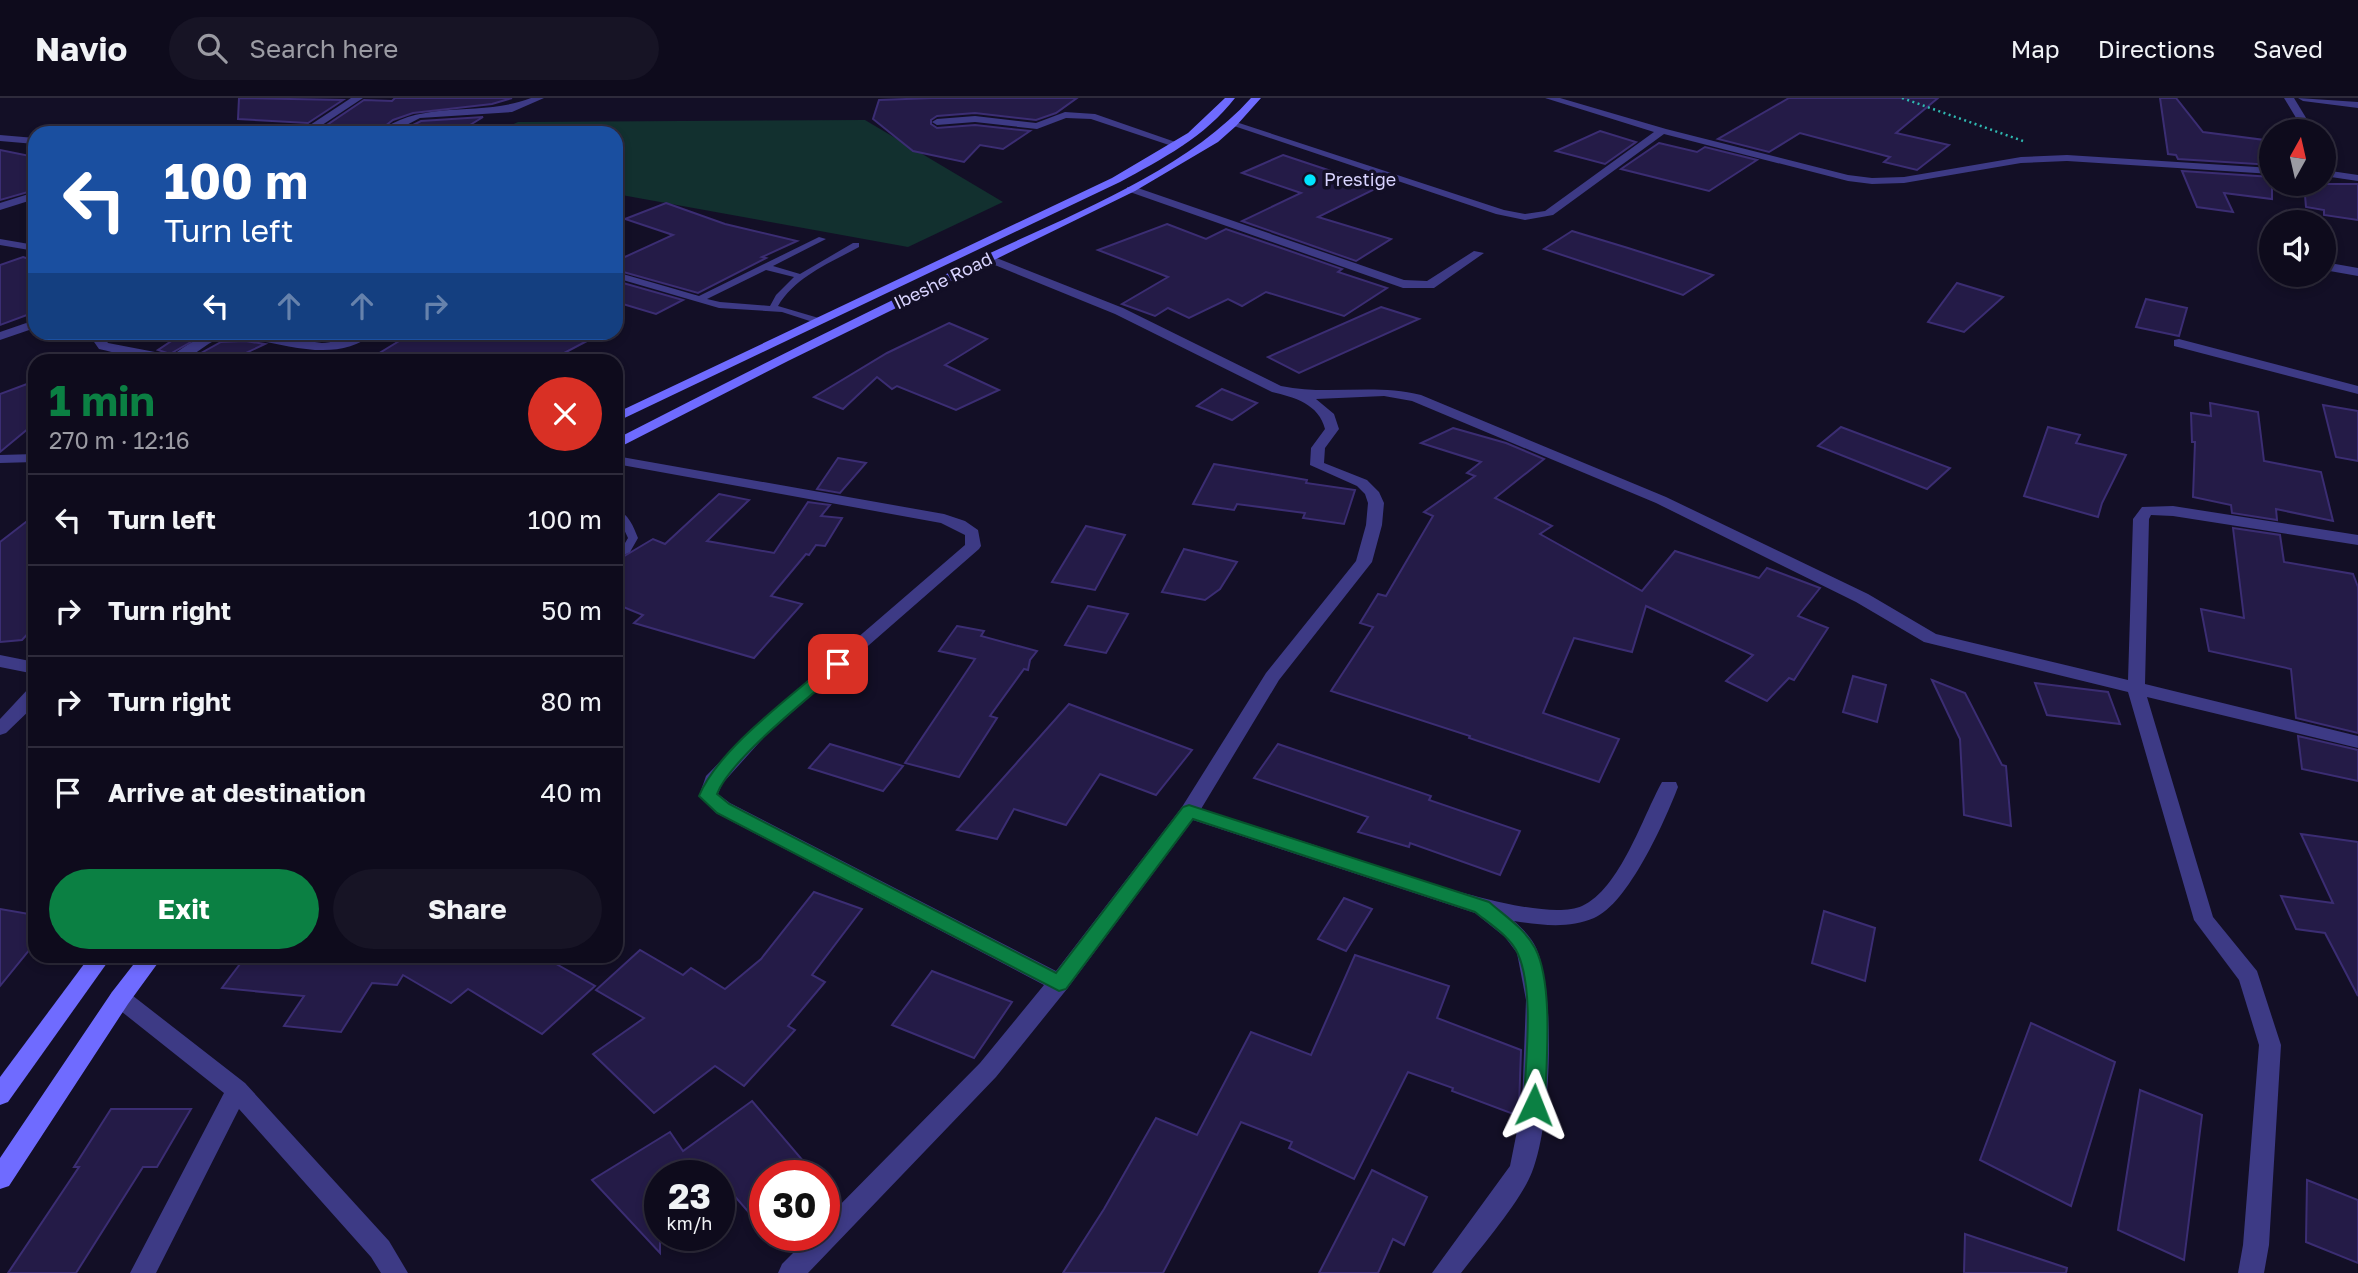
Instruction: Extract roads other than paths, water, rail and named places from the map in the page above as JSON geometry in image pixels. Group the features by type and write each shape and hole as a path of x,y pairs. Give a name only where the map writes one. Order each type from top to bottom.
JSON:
{"main road":[{"name":"Ibeshe Road","path":"623,415 1116,180 1179,145 1205,126 1230,98"},
{"name":"Ibeshe Road","path":"623,441 783,358 1131,189 1214,140 1233,124 1256,98"},
{"path":"0,1095 96,963"},
{"path":"0,1178 120,998 147,963"}],"street":[{"path":"314,126 358,98"},
{"path":"397,126 418,115 512,109 539,98"},
{"path":"1550,98 1662,131 1847,178 1872,181 1904,180 2021,160 2067,158 2259,170"},
{"path":"2289,98 2302,119"},
{"path":"2303,98 2358,105"},
{"path":"937,122 975,119 1037,126 1065,115 1077,114 1092,116 1179,145"},
{"path":"1233,124 1500,212 1527,217 1539,217 1549,213 1662,131"},
{"path":"0,138 28,140"},
{"path":"2336,174 2358,178"},
{"path":"1131,189 1403,284 1430,285 1478,253"},
{"path":"0,207 28,197"},
{"path":"0,242 28,247"},
{"path":"989,259 1119,311 1277,389 1304,395 1384,392 1416,398 1661,500 1863,598 1930,638 2358,742"},
{"path":"2336,268 2358,272"},
{"path":"0,336 28,326"},
{"path":"99,340 104,346 145,354"},
{"path":"183,354 206,340"},
{"path":"269,340 322,347 337,346 351,340"},
{"path":"2179,343 2358,390"},
{"path":"791,1273 988,1070 1059,984 1189,812 1272,677 1342,593 1364,562 1370,547 1376,503 1372,492 1362,483 1317,464 1318,448 1332,429 1329,417 1304,395"},
{"path":"0,459 28,458"},
{"path":"623,461 944,519 960,524 973,533 973,546 760,732 713,781 708,796 723,808 1059,984"},
{"path":"2252,1273 2270,1045 2249,977 2204,920 2136,688 2141,519 2147,510 2173,511 2358,540"},
{"path":"0,661 28,667"},
{"path":"0,729 28,702"},
{"path":"1189,812 1482,907 1532,915 1573,916 1589,912 1621,878 1657,816 1669,787"},
{"path":"1445,1273 1521,1170 1534,1105 1537,1000 1527,951 1512,931 1482,907"},
{"path":"120,998 237,1090 380,1249 395,1273"},
{"path":"143,1273 237,1090"}],"lane":[{"path":"698,300 822,239"},
{"path":"773,308 780,293 856,246"},
{"path":"766,267 802,277"},
{"path":"623,277 719,305 792,310 819,321"},
{"path":"623,519 633,538 623,552"}],"place":[{"name":"Prestige","path":"1310,180"}]}
